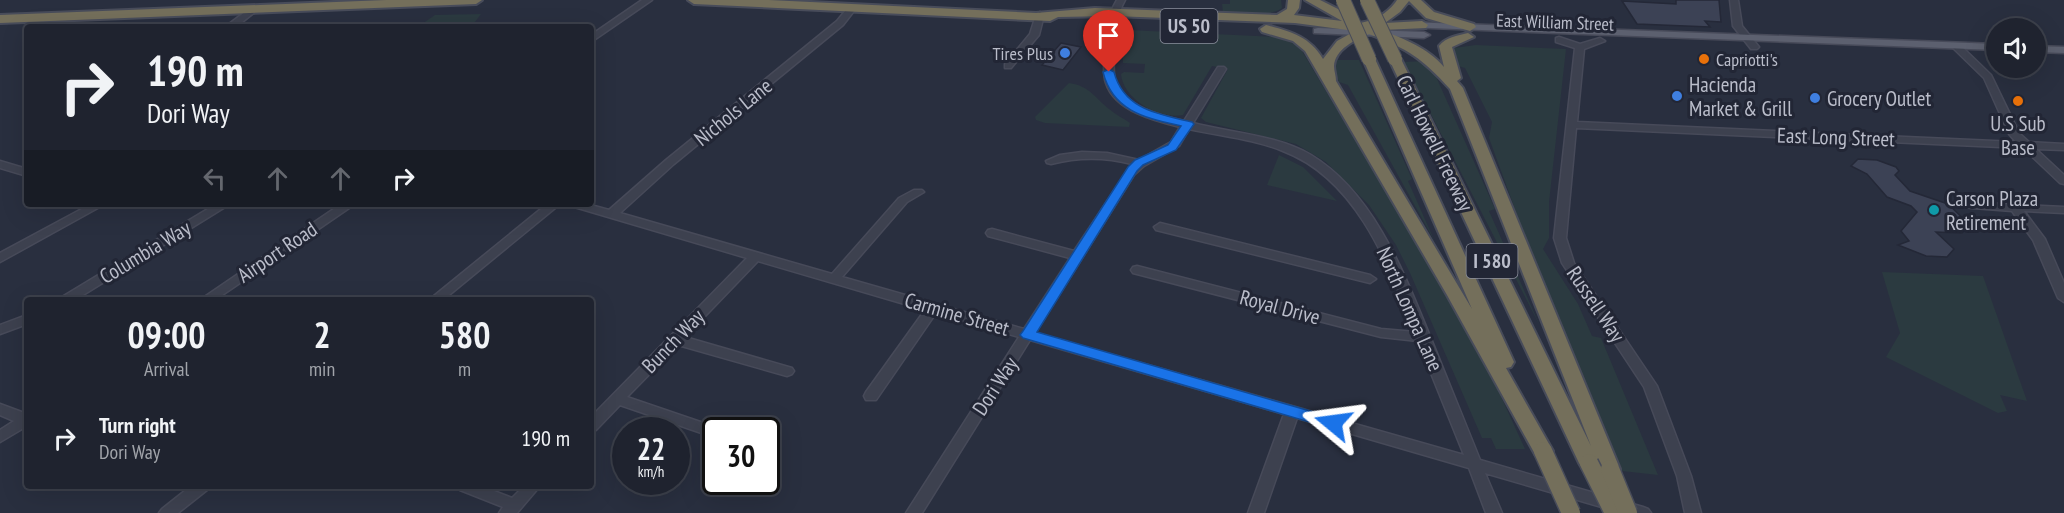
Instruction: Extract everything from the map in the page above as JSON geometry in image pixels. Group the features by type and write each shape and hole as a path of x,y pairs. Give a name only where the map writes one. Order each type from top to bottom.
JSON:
{"highway":[{"path":"0,19 476,0"},
{"name":"US 50","path":"694,0 1040,15 1069,21 1160,15 1268,24"},
{"path":"1127,0 1137,9 1160,15"},
{"path":"1268,24 1290,14 1294,8 1294,0"},
{"path":"1311,0 1334,13 1407,45 1430,59 1445,73 1456,88"},
{"name":"Carl Howell Freeway","path":"1343,0 1571,513"},
{"name":"Carl Howell Freeway","path":"1367,0 1614,513"},
{"path":"1403,0 1393,13 1340,45 1331,54 1327,73 1467,314 1543,451"},
{"path":"1414,0 1430,15 1469,32"},
{"path":"1113,18 1162,21 1186,16"},
{"name":"US 50","path":"1113,18 1368,28"},
{"path":"1268,24 1304,43 1333,85"},
{"path":"1368,28 1424,30"},
{"path":"1469,32 1451,41 1445,47 1456,88 1628,513"}],"main road":[{"name":"East William Street","path":"1424,30 1960,50 1986,53"},
{"name":"East William Street","path":"1469,32 1559,40 1750,43"},
{"name":"East William Street","path":"1960,50 1986,48"},
{"path":"2046,49 2064,50"},
{"path":"2046,56 2064,57"}],"street":[{"path":"594,37 648,0"},
{"path":"1113,18 1121,0"},
{"path":"1734,0 1737,26 1750,43"},
{"name":"Nichols Lane","path":"611,215 670,162 840,23 853,7"},
{"path":"236,24 253,9"},
{"path":"1008,66 1032,39 1040,15"},
{"name":"North Lompa Lane","path":"1113,18 1109,74 1116,93 1128,105 1141,112 1281,146 1300,154 1321,168 1352,201 1382,244 1394,266 1477,465 1494,513"},
{"path":"1559,40 1580,47 1600,41"},
{"name":"Russell Way","path":"1580,47 1560,238 1575,276 1650,387 1684,476 1692,513"},
{"path":"1960,50 1988,77 2010,128 2064,181"},
{"name":"Dori Way","path":"914,513 1130,173 1139,163 1172,147 1221,69"},
{"name":"East Long Street","path":"1572,125 2064,147"},
{"path":"1051,161 1074,156 1115,158 1139,163"},
{"path":"1,165 24,172"},
{"path":"834,279 903,200 918,192"},
{"path":"1964,205 2064,210"},
{"path":"0,258 94,207"},
{"name":"Columbia Way","path":"71,297 219,207"},
{"name":"Airport Road","path":"210,297 345,207"},
{"path":"439,297 550,207"},
{"name":"Carmine Street","path":"584,207 1643,513"},
{"path":"2015,207 2039,239 2059,276 2064,298"},
{"path":"1160,227 1370,279"},
{"path":"992,233 1078,256"},
{"name":"Bunch Way","path":"594,423 755,257"},
{"name":"Royal Drive","path":"1137,270 1372,331 1397,336 1425,337"},
{"path":"871,396 933,307"},
{"path":"0,330 24,320"},
{"path":"674,339 787,371"},
{"path":"617,399 702,428"},
{"path":"0,409 24,419"},
{"path":"1256,513 1292,411"},
{"path":"0,437 24,421"},
{"path":"167,513 198,489"},
{"path":"471,489 510,509 530,489"}],"shaded area":[{"path":"1230,0 1281,0 1282,8 1262,14 1223,12 1222,4 1230,4"},
{"path":"481,14 473,24 422,24 435,15"},
{"path":"1128,30 1277,37 1299,46 1482,355 1525,449 1496,449 1491,438 1482,438 1410,273 1396,245 1369,205 1326,162 1296,144 1206,122 1201,118 1228,69 1212,66 1183,115 1163,114 1144,106 1128,92 1121,74 1124,72 1144,73 1145,64 1123,63 1122,33"},
{"path":"1476,45 1566,49 1549,202 1549,238 1543,249 1578,304 1592,336 1601,338 1658,475 1622,471 1534,261 1489,138 1492,122 1465,68 1458,66 1454,48"},
{"path":"1337,60 1359,60 1412,179 1408,181 1435,242 1348,85 1339,82 1335,71"},
{"path":"1425,61 1434,72 1495,209 1489,211 1540,326 1404,62"},
{"path":"1069,83 1087,89 1130,123 1129,127 1045,123 1036,120 1035,117"},
{"path":"1279,155 1303,167 1337,201 1267,185"},
{"path":"1882,272 1983,276 2027,401 2000,395 2007,411 1998,413 1886,357 1900,333"}],"building":[{"path":"1676,0 1719,0 1721,22 1705,21 1710,27 1637,24 1622,1 1676,4"},
{"name":"Tires Plus","path":"1061,43 1081,47 1063,70 1042,65"},
{"name":"Carson Plaza Retirement","path":"1858,159 1877,160 1896,167 1899,171 1895,175 1910,191 1948,204 1970,225 1962,233 1936,232 1954,249 1947,257 1926,256 1898,245 1909,241 1901,231 1917,212 1911,206 1887,197 1867,174 1851,166"}],"place":[{"name":"Tires Plus","path":"1065,53"},
{"name":"Capriotti's","path":"1704,59"},
{"name":"Hacienda Market & Grill","path":"1677,96"},
{"name":"Grocery Outlet","path":"1815,98"},
{"name":"U.S Sub Base","path":"2018,101"},
{"name":"Carson Plaza Retirement","path":"1934,210"}],"route":[{"path":"1109,72 1109,80 1113,88 1128,105 1156,117 1188,124 1177,142 1166,152 1139,163 1132,169 1028,335 1333,423"}]}
